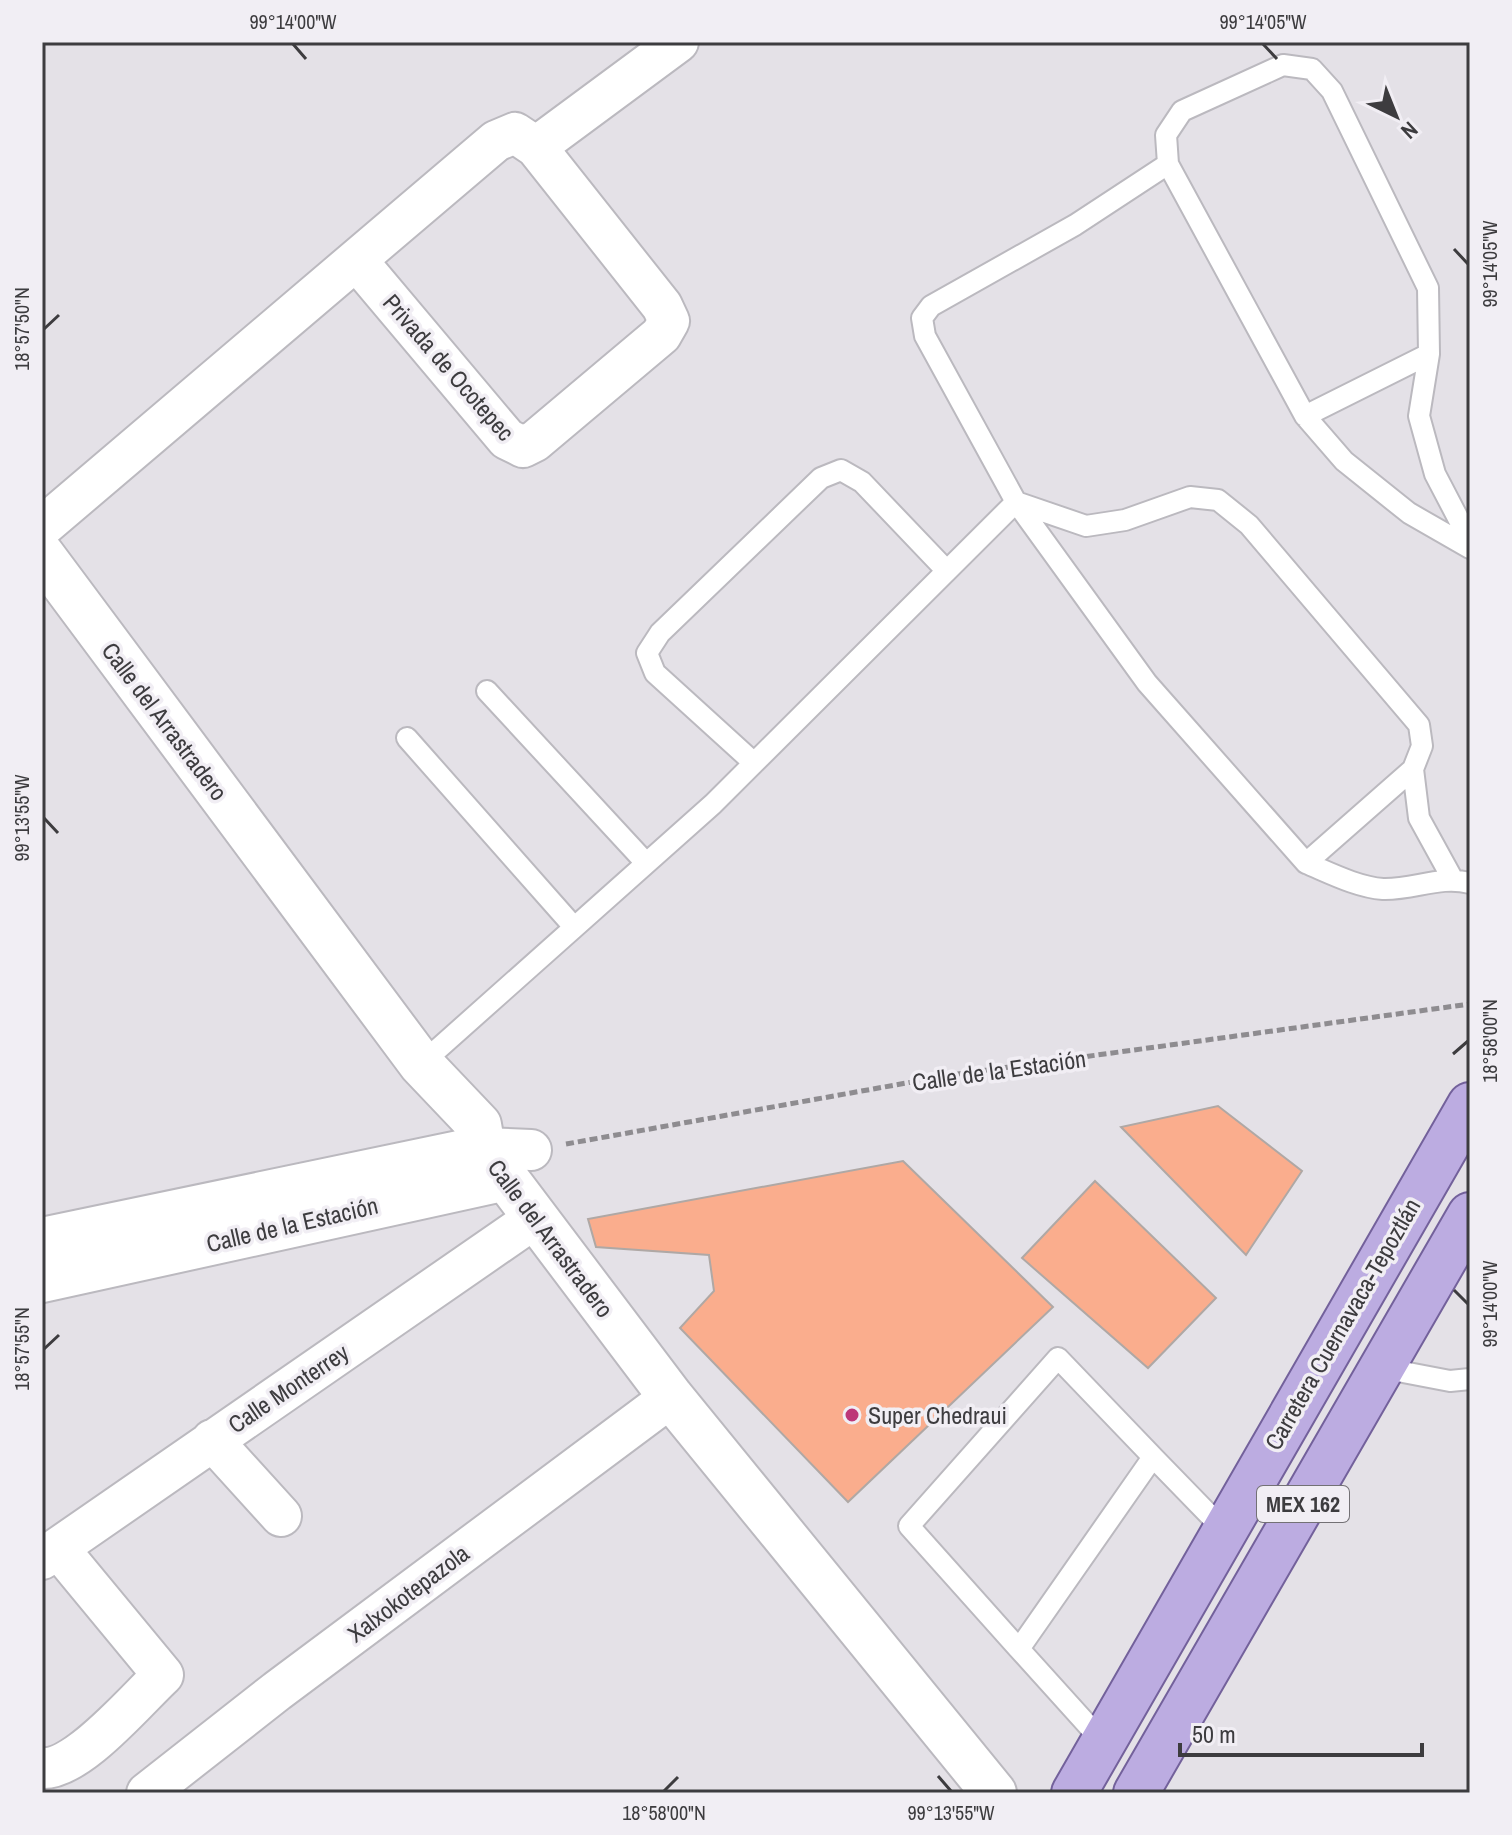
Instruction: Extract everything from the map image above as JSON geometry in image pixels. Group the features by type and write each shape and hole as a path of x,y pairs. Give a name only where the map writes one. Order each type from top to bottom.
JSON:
{"main road":[{"name":"Carretera Cuernavaca-Tepoztlán","path":"1074,1793 1470,1105"},
{"name":"MEX 162","path":"1136,1793 1470,1215"}],"street":[{"path":"42,527 358,262 496,141 515,133 536,147 678,42"},
{"name":"Privada de Ocotepec","path":"358,262 507,439 523,447 535,441 661,335 669,321 662,306 536,147"},
{"name":"Calle del Arrastradero","path":"42,555 421,1064 507,1159 535,1218 671,1397 994,1793"},
{"name":"Calle de la Estación","path":"42,1240 507,1159"},
{"name":"Calle de la Estación","path":"42,1280 507,1159"},
{"name":"Calle Monterrey","path":"50,1553 535,1218"},
{"name":"Xalxokotepazola","path":"147,1793 277,1691 671,1397"},
{"path":"212,1440 281,1516"},
{"path":"42,1768 54,1769 87,1747 163,1675 50,1553"}],"lane":[{"path":"1470,541 1435,474 1419,416 1429,354 1428,288 1332,91 1312,69 1283,65 1182,111 1166,135 1168,164 1305,416 1344,461 1409,513 1470,548"},
{"path":"1168,164 1075,225 931,306 922,318 925,336 1016,502 1147,683 1306,863 1353,882 1384,889 1461,881 1419,818 1413,769"},
{"path":"1305,416 1429,354"},
{"path":"754,763 655,673 647,653 660,633 821,478 841,470 862,482 946,570"},
{"path":"1016,502 1086,526 1125,520 1190,497 1218,500 1249,525 1419,725 1422,746 1413,769 1306,863"},
{"path":"421,1064 754,763 1016,502"},
{"path":"487,691 646,863"},
{"path":"407,738 574,927"},
{"path":"1103,1742 909,1526 1058,1358 1224,1530"},
{"path":"1382,1368 1450,1381 1470,1379"},
{"path":"1019,1649 1153,1457"}],"path":[{"name":"Calle de la Estación","path":"507,1159 951,1075 1470,1004"}],"building":[{"path":"1218,1106 1302,1171 1246,1255 1121,1127"},
{"name":"Super Chedraui","path":"903,1161 1053,1307 848,1502 680,1328 714,1291 709,1255 596,1247 588,1219"},
{"path":"1095,1181 1216,1298 1148,1368 1022,1258"}],"place":[{"name":"Super Chedraui","path":"852,1415"}]}
